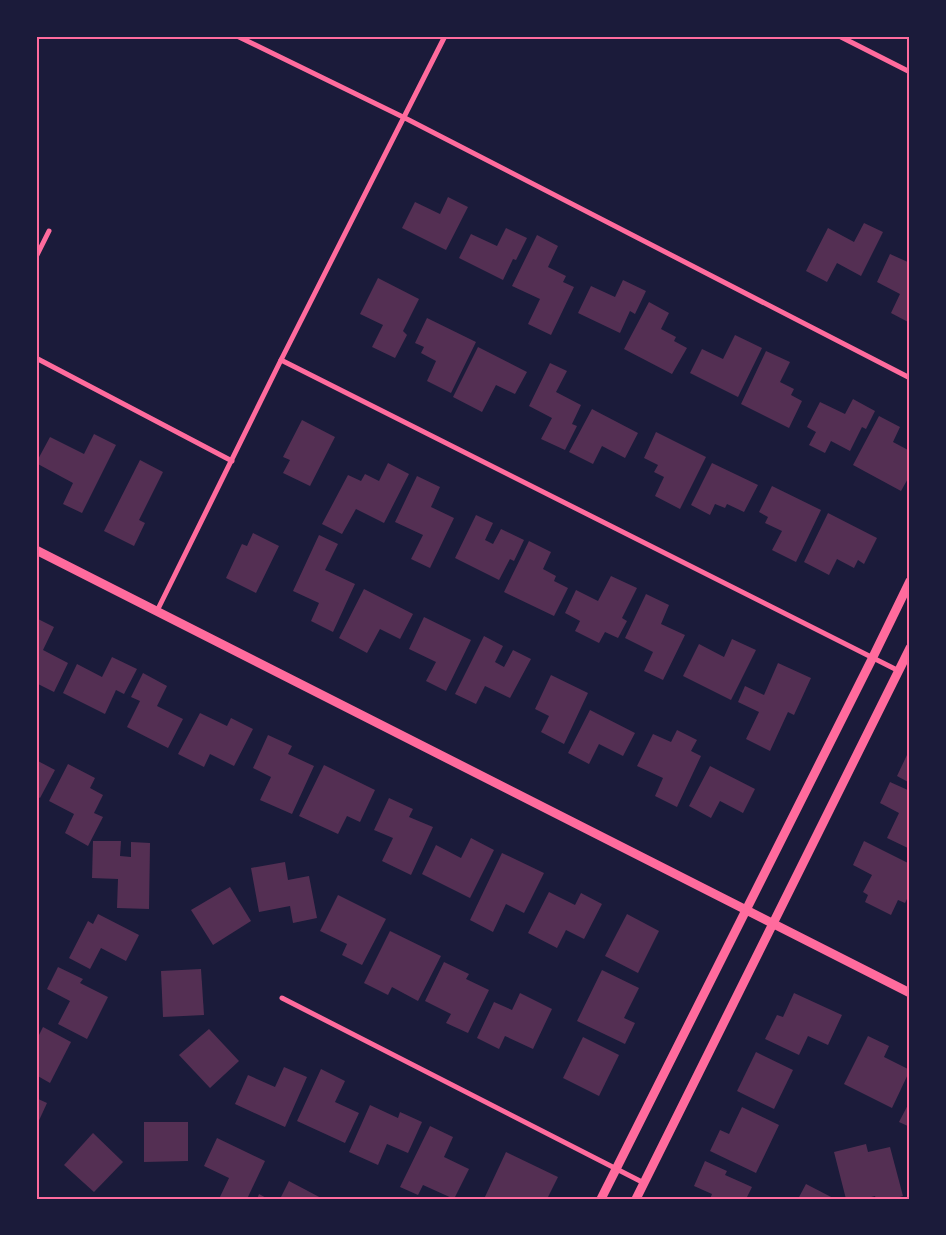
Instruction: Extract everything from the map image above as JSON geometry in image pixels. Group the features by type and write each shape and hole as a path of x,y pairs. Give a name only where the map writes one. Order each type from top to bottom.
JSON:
{"street":[{"path":"237,36 405,118 910,378"},
{"path":"157,611 281,360 445,36"},
{"path":"839,36 910,72"},
{"path":"36,257 49,231"},
{"path":"36,358 232,461"},
{"path":"281,360 898,671"},
{"path":"36,550 910,993"},
{"path":"601,1199 910,580"},
{"path":"636,1199 910,648"},
{"path":"282,998 644,1183"}],"building":[{"path":"448,197 468,207 446,250 402,228 415,202 440,214"},
{"path":"864,223 883,232 861,276 837,263 827,282 806,271 828,228 854,242"},
{"path":"506,228 527,238 516,260 513,259 503,280 459,258 471,234 497,246"},
{"path":"537,235 558,246 548,267 566,276 563,282 574,287 551,335 528,324 540,299 512,286"},
{"path":"890,254 910,263 910,323 891,313 900,294 877,282"},
{"path":"378,278 419,299 403,331 407,335 395,358 372,347 383,325 360,314"},
{"path":"623,280 646,291 635,314 630,311 620,333 578,313 591,286 615,297"},
{"path":"649,302 669,313 661,329 676,337 674,341 687,348 672,374 624,349"},
{"path":"427,318 476,342 451,393 427,381 436,361 421,353 424,347 415,343"},
{"path":"735,335 762,348 738,397 690,373 702,349 723,359"},
{"path":"478,347 527,372 515,394 496,385 482,412 453,397"},
{"path":"766,351 790,362 780,382 794,389 791,395 802,401 789,428 741,404"},
{"path":"550,363 567,371 556,392 581,405 572,424 577,426 565,450 541,439 552,418 529,406"},
{"path":"853,399 875,411 866,429 862,427 850,451 831,441 825,453 809,445 816,432 807,427 820,402 845,414"},
{"path":"592,409 638,433 625,458 602,446 593,464 569,452"},
{"path":"879,416 900,427 893,442 910,451 910,475 901,491 853,465"},
{"path":"302,420 335,437 310,486 283,473 290,460 283,457"},
{"path":"656,432 706,457 680,509 655,496 664,477 654,472 658,465 644,458"},
{"path":"94,434 116,445 82,513 63,504 73,483 36,463 50,437 84,454"},
{"path":"140,460 163,472 139,520 145,523 134,546 104,531"},
{"path":"388,463 409,474 384,523 356,509 342,534 322,524 348,475 361,481 365,474 379,481"},
{"path":"712,463 758,485 744,512 727,504 725,508 715,504 710,515 691,505"},
{"path":"417,476 440,487 431,507 454,518 430,568 411,559 423,535 395,522"},
{"path":"772,486 821,510 796,562 772,550 782,531 765,523 768,517 759,512"},
{"path":"828,513 877,538 864,564 858,560 854,568 837,559 829,575 804,562"},
{"path":"476,515 493,523 485,540 493,544 501,529 524,540 514,561 510,559 499,580 455,558"},
{"path":"253,533 279,546 256,593 226,578 242,544 247,546"},
{"path":"319,535 338,544 325,570 355,584 333,632 311,621 319,603 293,591"},
{"path":"529,541 551,552 543,569 556,576 554,581 568,588 554,616 504,592"},
{"path":"611,576 637,588 622,618 627,621 618,638 605,632 599,643 575,631 580,621 565,613 576,590 598,601"},
{"path":"364,589 413,614 400,639 380,629 367,653 339,638"},
{"path":"646,594 669,605 661,624 685,635 663,680 644,671 653,652 625,638"},
{"path":"424,617 471,640 446,691 426,681 436,662 409,649"},
{"path":"36,618 54,627 43,650 68,663 54,692 36,683"},
{"path":"484,636 503,646 495,662 504,667 513,650 531,659 510,698 485,686 476,704 455,694"},
{"path":"732,639 756,650 731,700 683,676 699,644 724,657"},
{"path":"112,657 137,669 124,694 116,690 105,714 63,693 77,664 102,677"},
{"path":"778,663 811,678 794,715 788,712 770,751 746,739 759,712 738,702 745,686 764,695"},
{"path":"143,673 167,686 157,706 183,719 168,748 127,727 140,701 131,697"},
{"path":"551,675 588,693 564,744 541,732 549,716 535,709"},
{"path":"590,710 635,733 623,756 599,744 589,764 568,753"},
{"path":"200,713 227,726 231,718 253,729 234,766 210,754 204,767 178,754"},
{"path":"677,730 697,740 691,751 701,756 677,807 655,796 663,778 637,766 653,734 671,742"},
{"path":"268,735 292,746 288,754 314,766 292,814 260,800 271,777 253,768"},
{"path":"907,755 910,756 910,783 897,776"},
{"path":"36,760 55,770 40,798 36,796"},
{"path":"68,764 95,778 90,788 103,795 94,813 103,817 88,846 65,833 74,814 49,801"},
{"path":"324,765 375,790 360,822 347,816 338,834 299,816"},
{"path":"710,766 755,789 743,813 720,801 711,818 689,806"},
{"path":"890,782 910,791 910,849 887,838 899,813 880,803"},
{"path":"389,798 413,809 409,817 433,827 411,875 382,861 393,838 374,830"},
{"path":"471,838 494,850 470,898 422,874 436,845 461,858"},
{"path":"93,841 121,841 120,856 131,857 131,842 150,843 149,909 117,908 118,879 92,878"},
{"path":"864,841 910,864 910,893 905,903 898,900 891,915 865,902 868,895 863,892 872,875 853,865"},
{"path":"502,853 544,873 524,913 506,904 493,932 470,920"},
{"path":"285,862 288,880 309,876 317,918 293,923 290,906 259,912 251,868"},
{"path":"230,887 251,921 213,945 191,910"},
{"path":"549,892 575,905 581,893 602,904 584,939 566,930 557,948 528,933"},
{"path":"338,895 386,919 362,965 342,955 347,944 320,931"},
{"path":"98,914 139,935 126,961 101,948 90,969 69,958 88,921 93,924"},
{"path":"627,914 659,931 638,973 605,956"},
{"path":"390,931 441,956 418,1001 392,987 388,995 364,983"},
{"path":"444,962 469,974 466,979 489,990 468,1033 446,1023 451,1014 425,1001"},
{"path":"58,967 83,979 80,983 108,997 87,1039 58,1024 70,1001 47,989"},
{"path":"201,969 204,1015 163,1017 161,971"},
{"path":"602,970 639,988 624,1018 635,1023 625,1044 577,1021"},
{"path":"520,993 552,1009 533,1049 505,1036 499,1049 477,1038 494,1002 512,1010"},
{"path":"794,993 842,1015 828,1045 808,1036 799,1055 765,1039 777,1015 783,1017"},
{"path":"43,1027 71,1042 50,1083 36,1075 36,1041"},
{"path":"209,1029 239,1061 210,1088 179,1055"},
{"path":"868,1036 889,1046 884,1057 910,1070 892,1108 844,1084"},
{"path":"583,1037 619,1055 599,1096 563,1078"},
{"path":"756,1052 793,1070 774,1109 737,1091"},
{"path":"284,1067 307,1077 285,1127 235,1104 248,1075 275,1087"},
{"path":"321,1069 345,1081 335,1102 359,1113 345,1143 297,1121"},
{"path":"36,1098 47,1103 36,1127"},
{"path":"910,1101 910,1127 899,1122"},
{"path":"370,1105 398,1118 400,1112 422,1122 408,1153 387,1144 378,1165 349,1152"},
{"path":"742,1107 779,1125 756,1173 710,1151 720,1130 729,1134"},
{"path":"144,1122 188,1122 188,1161 144,1162"},
{"path":"430,1126 453,1137 444,1157 469,1169 454,1199 423,1185 418,1195 400,1187"},
{"path":"93,1133 123,1162 94,1192 64,1165"},
{"path":"217,1138 265,1161 247,1199 219,1199 229,1178 204,1166"},
{"path":"866,1144 868,1152 890,1147 903,1196 893,1199 876,1199 875,1196 864,1199 846,1199 834,1152"},
{"path":"506,1152 558,1177 547,1199 484,1199"},
{"path":"705,1161 727,1171 725,1175 752,1187 746,1199 710,1199 712,1194 694,1186"},
{"path":"289,1181 323,1199 280,1199"},
{"path":"806,1184 835,1199 798,1199"},
{"path":"259,1194 268,1199 257,1199"}]}
